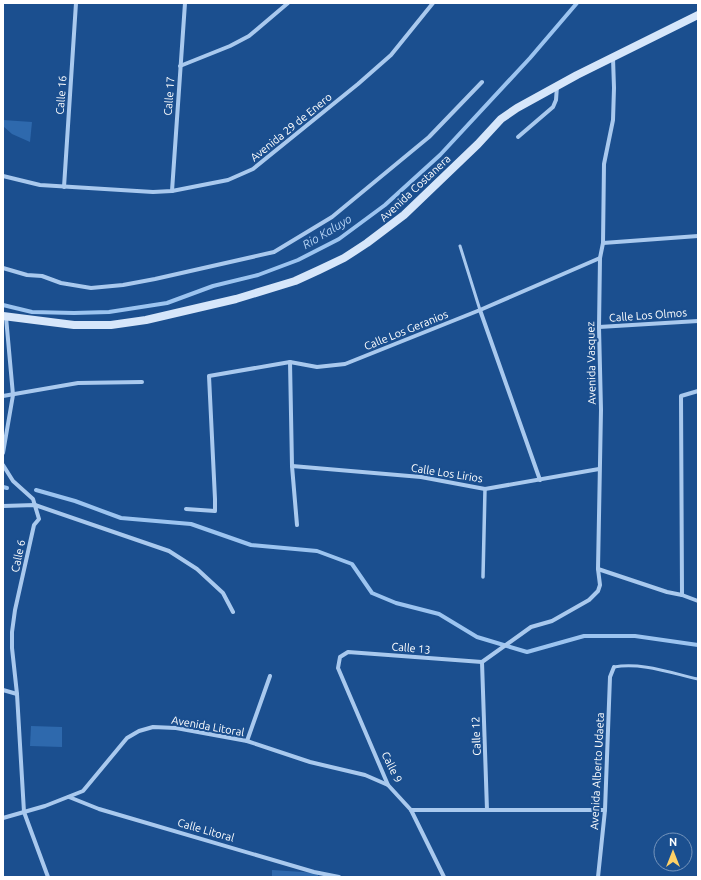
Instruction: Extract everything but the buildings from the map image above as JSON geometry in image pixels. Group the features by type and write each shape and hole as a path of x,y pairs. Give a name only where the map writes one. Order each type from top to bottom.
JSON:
{"main road":[{"name":"Avenida Costanera","path":"5,316 74,325 111,325 178,314 236,299 295,281 344,258 387,229 404,215 478,144 501,119 517,108 577,75 698,15"}],"street":[{"name":"Calle 16","path":"64,187 76,3"},
{"name":"Calle 17","path":"172,191 185,3"},
{"path":"180,66 230,46 249,36 288,3"},
{"name":"Avenida 29 de Enero","path":"3,176 40,185 153,192 172,191 228,180 253,169 358,84 391,55 433,3"},
{"name":"Avenida Vasquez","path":"482,662 531,627 552,621 589,600 598,591 600,585 598,569 600,258 603,243 604,164 613,120 613,58"},
{"path":"3,268 27,275 42,276 62,283 91,288 123,285 155,279 274,252 332,217 429,137 482,82"},
{"path":"518,137 553,107 556,100 557,86"},
{"path":"603,243 698,236"},
{"name":"Calle Los Geranios","path":"186,509 215,510 216,498 209,376 290,362 317,367 345,364 480,310 600,258"},
{"path":"480,310 540,480"},
{"path":"3,453 13,395 5,316"},
{"name":"Calle Los Olmos","path":"599,327 698,320"},
{"path":"290,362 292,466 297,525"},
{"path":"3,396 78,383 142,382"},
{"path":"682,595 681,396 698,391"},
{"name":"Calle 6","path":"3,464 13,481 33,499 39,519 34,525 12,632 24,812 48,877"},
{"name":"Calle Los Lirios","path":"292,466 421,477 485,489 599,469"},
{"path":"483,577 485,489"},
{"path":"3,506 35,505 169,551 197,568 223,593 233,612"},
{"path":"598,569 698,601"},
{"name":"Calle 13","path":"340,657 348,652 482,662"},
{"name":"Calle 9","path":"340,657 338,668 388,785 411,810 444,877"},
{"name":"Calle 12","path":"482,662 487,810"},
{"name":"Avenida Alberto Udaeta","path":"598,877 605,810 610,677 614,667"},
{"path":"248,741 270,676"},
{"path":"3,690 17,694"},
{"name":"Avenida Litoral","path":"3,818 45,806 83,791 126,738 139,731 153,727 176,728 248,741 310,762 365,775 388,785"},
{"name":"Calle Litoral","path":"69,797 99,809 314,872 339,877"},
{"path":"411,810 605,810"}],"lane":[{"path":"460,246 480,310"},
{"path":"614,667 624,665 639,666 698,679"}],"shaded area":[{"path":"3,120 32,122 30,142 12,134 3,126"},
{"path":"31,726 62,727 62,747 30,746"},
{"path":"272,870 318,873 318,877 272,877"}],"waterway":[{"name":"Rio Kaluyo","path":"3,305 32,312 74,313 109,312 167,303 213,286 258,275 298,260 339,239 385,205 440,155 530,58 577,3"},
{"path":"3,487 7,488"},
{"path":"36,490 75,501 121,518 191,524 251,545 317,551 352,564 372,593 396,603 439,614 477,637 527,652 584,636 635,636 698,645"}]}
